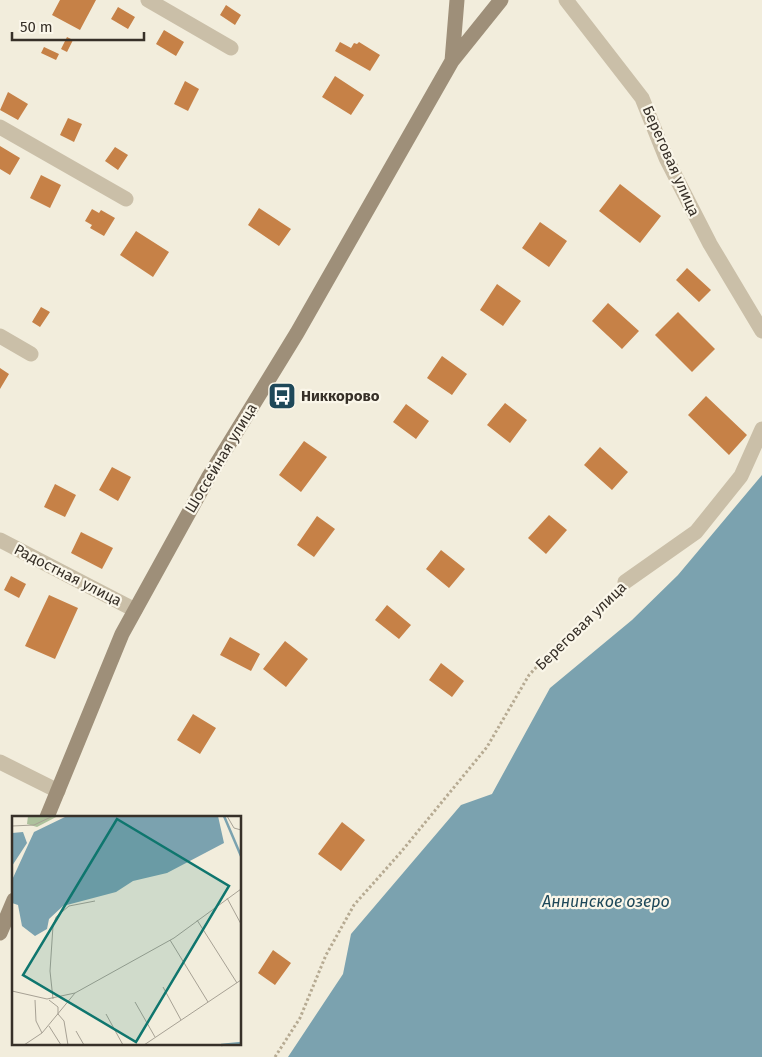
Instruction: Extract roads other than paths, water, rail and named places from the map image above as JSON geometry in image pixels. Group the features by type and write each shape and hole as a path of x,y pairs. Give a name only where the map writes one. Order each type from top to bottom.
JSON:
{"main road":[{"path":"452,61 457,0"},
{"name":"Шоссейная улица","path":"47,816 122,634 208,478 301,327 452,61 501,0"},
{"path":"0,933 12,905"}],"street":[{"path":"148,0 231,48"},
{"name":"Береговая улица","path":"566,0 642,98 666,158 710,244 762,331"},
{"path":"0,127 126,199"},
{"path":"0,336 31,354"},
{"name":"Береговая улица","path":"625,582 696,532 741,476 762,429"},
{"name":"Радостная улица","path":"0,540 135,610"},
{"path":"0,762 58,791"}],"water":[{"name":"Аннинское озеро","path":"762,475 762,1057 288,1057 343,974 351,934 461,805 492,794 550,688 632,620 678,575"}],"place":[{"name":"Никкорово","path":"282,396"}]}
